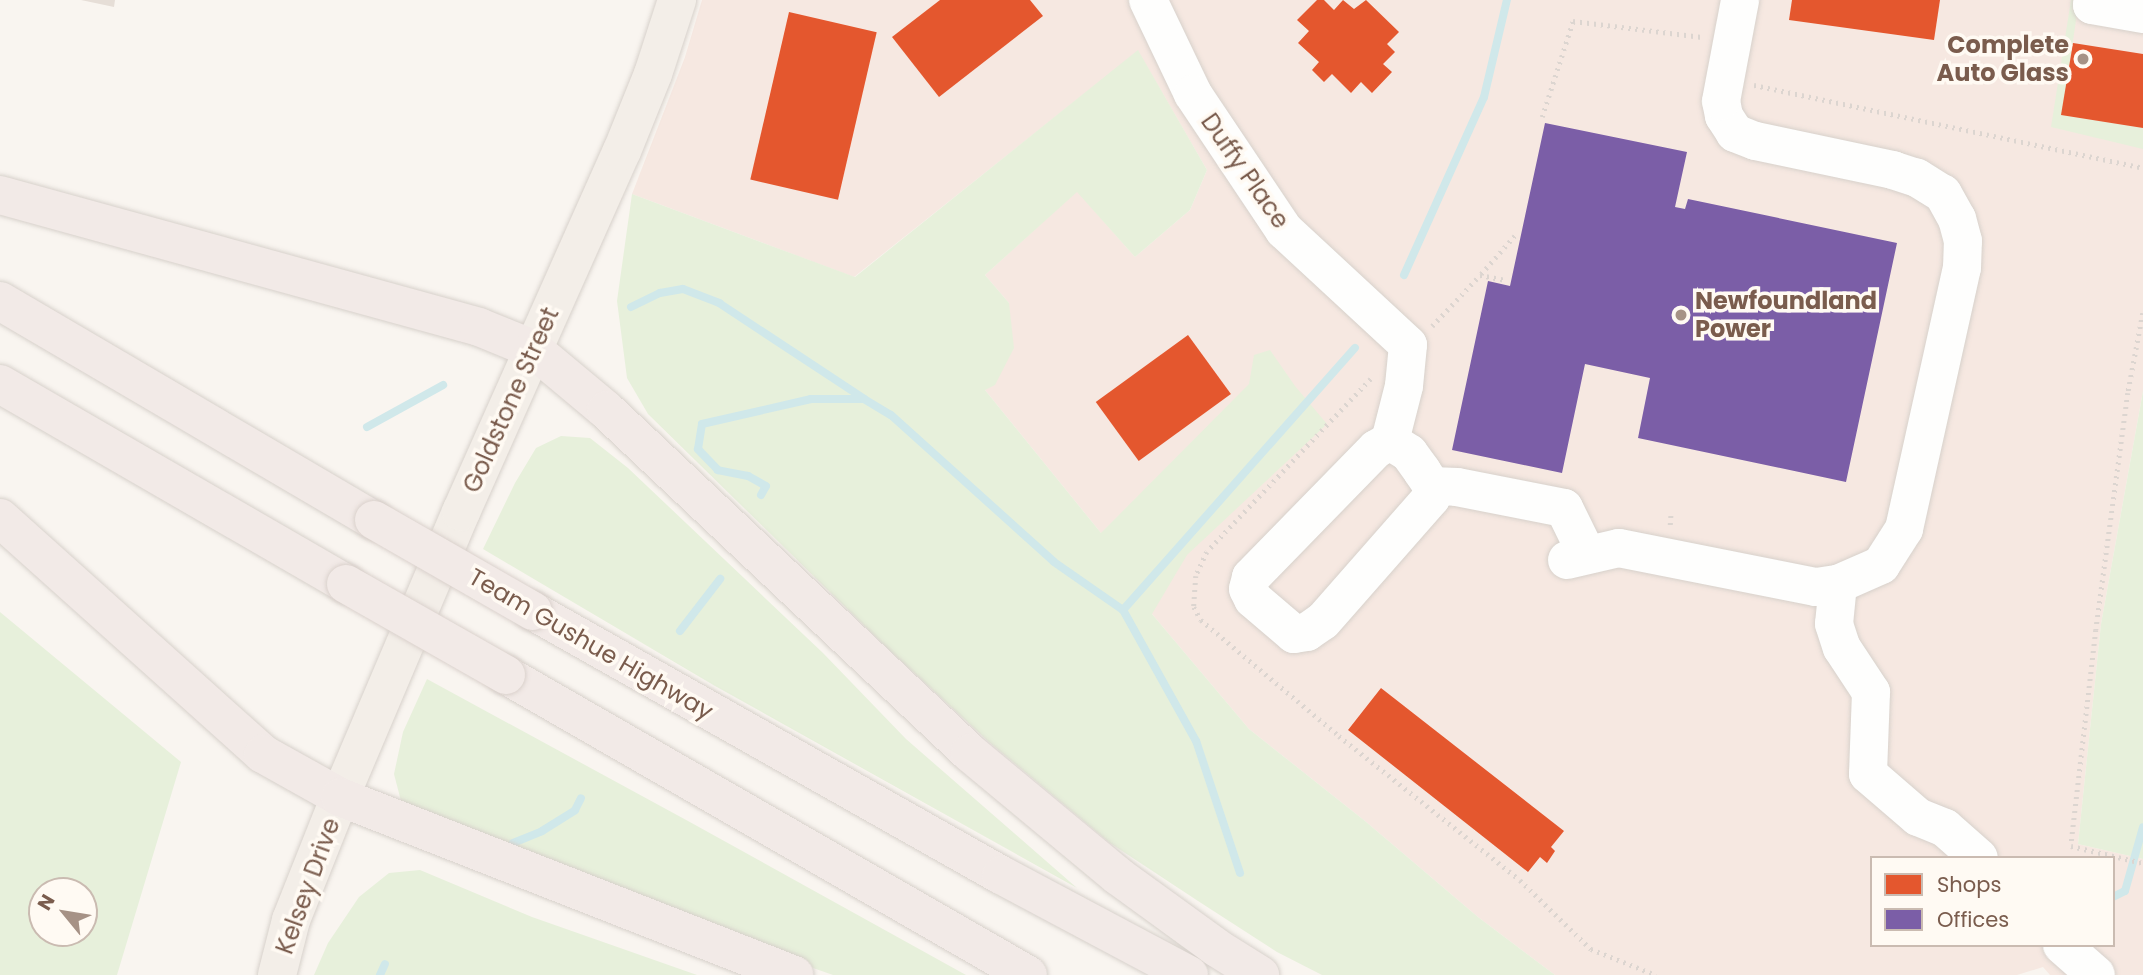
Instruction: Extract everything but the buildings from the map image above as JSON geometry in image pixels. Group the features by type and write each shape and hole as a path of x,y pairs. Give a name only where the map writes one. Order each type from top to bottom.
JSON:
{"highway":[{"path":"0,195 479,327 533,349 606,410 970,753 1118,876 1217,948 1260,975"},
{"name":"Team Gushue Highway","path":"0,301 533,611 1001,875 1189,975"},
{"path":"0,383 1028,975"},
{"path":"0,518 263,754 340,797 794,975"}],"main road":[{"name":"Goldstone Street","path":"340,797 533,349 622,151 653,74 677,0"},
{"name":"Kelsey Drive","path":"277,975 291,920 340,797"}],"street":[{"name":"Duffy Place","path":"1148,0 1193,94 1284,230 1419,336"},
{"path":"1432,486 1457,487 1564,508 1577,558 1619,548 1816,587 1838,584 1881,565 1905,529 1962,268 1963,241 1951,205 1943,194 1924,181 1893,170 1755,141 1735,133 1724,116 1721,101 1740,0"},
{"path":"2093,0 2092,5 2143,14"},
{"path":"1390,441 1409,453 1432,486 1431,498 1323,621 1307,632 1294,634 1253,599 1248,589 1251,577 1376,449 1390,441 1419,336"},
{"path":"1838,584 1834,624 1842,648 1871,692 1868,774 1918,817 1945,828 1977,856"},
{"path":"2064,947 2096,975"}],"path":[{"path":"1542,117 1573,21 1713,38"},
{"path":"1754,71 1752,85 2143,169"},
{"path":"1419,336 1480,275 1516,234"},
{"path":"1480,275 1506,280"},
{"path":"2112,856 2071,846 2096,630 2129,393 2143,313"},
{"path":"1377,372 1207,552 1196,576 1194,607 1201,620 1275,682 1520,880 1591,949 1656,975"},
{"path":"2115,857 2143,863"}],"shaded area":[{"path":"702,0 2143,0 2143,391 2101,624 2078,844 2143,859 2143,975 2050,975 2043,967 2017,975 1555,975 1478,917 1365,821 1249,729 1152,614 1101,533 985,390 1009,303 985,275 1077,191 1135,257 1190,210 1207,170 1138,51 854,277 632,194 685,57"}],"green space":[{"path":"2071,0 2079,0 2062,115 2143,128 2143,149 2051,127"},
{"path":"1138,50 1207,170 1190,210 1135,257 1077,192 985,275 1009,303 1014,348 995,385 985,390 1101,533 1249,384 1254,355 1270,350 1295,386 1327,424 1187,555 1152,614 1249,729 1365,821 1478,917 1555,975 1322,975 1277,952 1110,843 989,742 886,647 648,414 627,378 617,301 632,194 855,277"},
{"path":"2143,391 2143,859 2078,844 2101,624"},
{"path":"561,436 590,438 628,468 823,653 906,739 1077,888 715,686 483,549 515,483 536,448"},
{"path":"0,612 181,762 117,975 0,975"},
{"path":"427,679 966,975 833,975 699,928 401,801 394,774 403,732"},
{"path":"420,870 532,917 697,975 314,975 328,943 359,897 389,873"}],"waterway":[{"path":"1404,275 1484,97 1507,0"},
{"path":"631,307 660,293 683,289 719,303 863,398"},
{"path":"1240,873 1196,741 1123,610 1355,348"},
{"path":"367,427 443,385"},
{"path":"761,495 766,486 748,476 718,470 698,449 702,424 811,399 864,399 891,415 1054,562 1123,610"},
{"path":"680,631 720,579"},
{"path":"513,843 542,831 575,810 581,798"},
{"path":"2115,896 2125,891 2143,827"},
{"path":"380,975 385,964"}],"place":[{"name":"Complete Auto Glass","path":"2083,59"},
{"name":"Newfoundland Power","path":"1681,315"}]}
